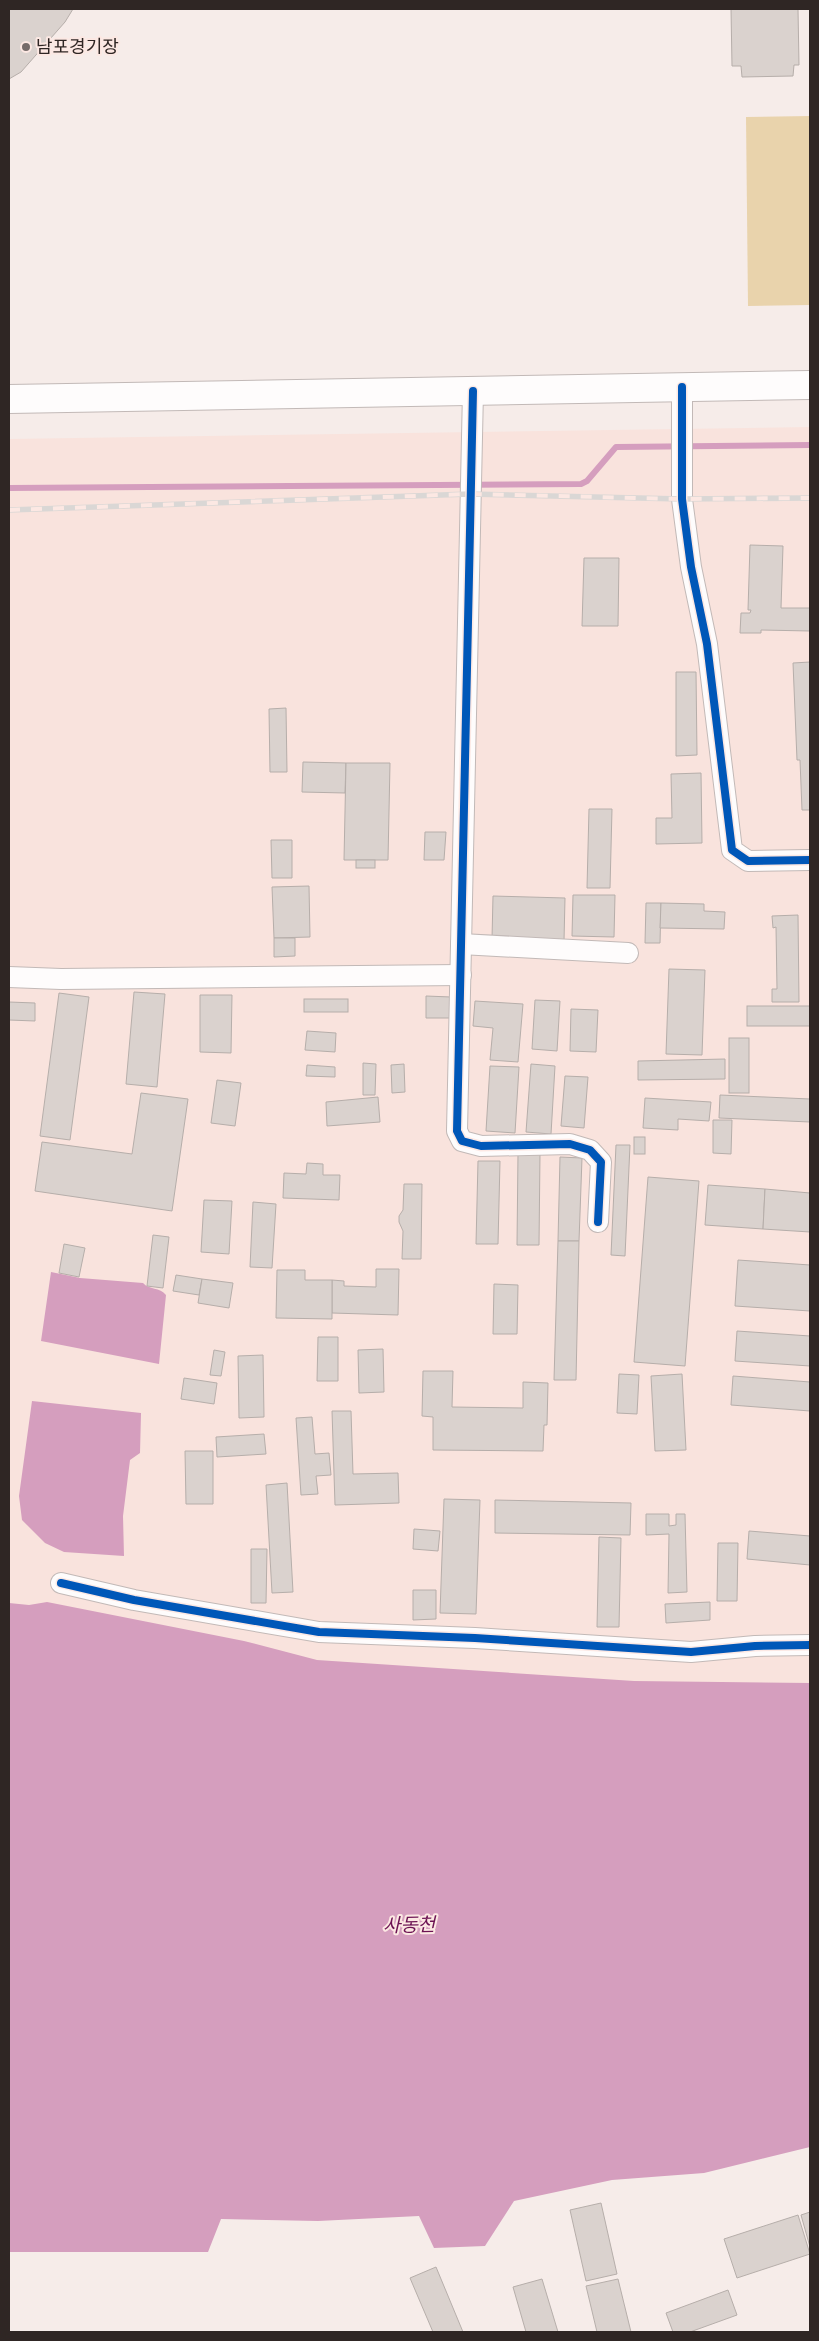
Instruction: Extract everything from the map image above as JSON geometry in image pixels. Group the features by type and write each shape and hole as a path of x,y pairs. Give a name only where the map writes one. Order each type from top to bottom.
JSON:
{"main road":[{"path":"9,399 810,385"}],"street":[{"path":"682,387 682,499 691,567 707,644 732,850 748,862 810,860"},
{"path":"473,391 457,1131 462,1141 481,1146 570,1144 590,1150 601,1162 598,1222"},
{"path":"462,944 628,953"},
{"path":"9,977 70,979 461,975"},
{"path":"61,1583 134,1600 320,1632 475,1638 691,1652 755,1646 810,1645"}],"shaded area":[{"path":"810,116 810,305 748,306 746,117"},
{"path":"810,427 810,1741 9,1636 9,439"}],"water":[{"path":"51,1272 80,1278 143,1283 148,1287 164,1292 166,1295 159,1364 41,1341"},
{"path":"32,1401 141,1413 140,1453 130,1460 123,1516 124,1556 64,1552 45,1543 22,1520 19,1496"},
{"name":"사동천","path":"47,1602 244,1641 317,1660 634,1681 810,1683 810,2147 704,2173 612,2180 514,2201 485,2246 434,2248 419,2216 318,2221 221,2219 208,2252 9,2252 9,1603 29,1605"}],"building":[{"name":"남포경기장","path":"9,9 73,9 65,22 21,72 9,79"},
{"path":"731,9 798,9 799,65 794,65 793,76 742,77 741,66 732,66"},
{"path":"750,545 783,546 781,608 810,608 810,631 761,630 761,633 740,633 741,613 750,613 751,610 748,610"},
{"path":"584,558 619,558 618,626 582,626"},
{"path":"810,662 810,810 802,810 800,760 797,760 793,663"},
{"path":"676,672 696,672 697,755 676,756"},
{"path":"286,708 287,772 270,772 269,709"},
{"path":"303,762 346,763 345,793 302,792"},
{"path":"346,763 390,763 388,860 344,860"},
{"path":"701,773 702,843 656,844 656,818 672,818 671,774"},
{"path":"589,809 612,809 610,888 587,888"},
{"path":"425,832 446,832 444,860 424,860"},
{"path":"271,840 292,840 292,878 272,878"},
{"path":"356,860 375,860 375,868 356,868"},
{"path":"309,886 310,937 274,938 272,887"},
{"path":"573,895 615,895 614,937 572,936"},
{"path":"493,896 565,898 564,941 492,939"},
{"path":"646,903 661,903 660,943 645,943"},
{"path":"661,903 704,904 704,911 725,912 724,929 660,928"},
{"path":"798,915 799,1002 772,1002 772,989 777,989 776,927 773,928 772,916"},
{"path":"274,938 295,938 295,956 274,957"},
{"path":"669,969 705,970 702,1055 666,1054"},
{"path":"134,992 165,994 157,1087 126,1084"},
{"path":"59,993 89,997 70,1140 40,1136"},
{"path":"200,995 232,995 231,1053 200,1052"},
{"path":"426,996 451,997 451,1018 426,1018"},
{"path":"304,999 348,999 348,1012 304,1012"},
{"path":"535,1000 560,1001 557,1051 532,1049"},
{"path":"475,1001 523,1004 518,1062 490,1060 493,1028 473,1026"},
{"path":"9,1002 35,1003 35,1021 9,1020"},
{"path":"747,1006 810,1006 810,1026 747,1026"},
{"path":"571,1009 598,1010 596,1052 570,1051"},
{"path":"307,1031 336,1033 335,1052 305,1050"},
{"path":"729,1038 749,1038 749,1093 729,1093"},
{"path":"725,1059 725,1079 638,1080 638,1061"},
{"path":"363,1063 376,1064 375,1095 363,1095"},
{"path":"404,1064 405,1092 392,1093 391,1065"},
{"path":"531,1064 555,1066 551,1134 526,1132"},
{"path":"307,1065 335,1067 335,1077 306,1076"},
{"path":"490,1066 519,1067 515,1133 486,1131"},
{"path":"565,1076 588,1077 584,1128 561,1126"},
{"path":"217,1080 241,1083 235,1126 211,1123"},
{"path":"141,1093 188,1099 172,1211 35,1191 42,1142 132,1154"},
{"path":"720,1095 810,1099 810,1122 719,1118"},
{"path":"378,1097 380,1122 327,1126 326,1102"},
{"path":"645,1098 711,1102 709,1121 678,1119 678,1130 643,1128"},
{"path":"713,1120 732,1120 731,1154 713,1153"},
{"path":"634,1137 645,1137 645,1154 634,1154"},
{"path":"616,1145 630,1145 625,1256 611,1255"},
{"path":"518,1153 540,1153 539,1245 517,1245"},
{"path":"560,1157 582,1158 579,1241 558,1241"},
{"path":"478,1161 500,1161 498,1244 476,1244"},
{"path":"307,1163 323,1164 323,1175 340,1175 339,1200 283,1198 284,1173 306,1174"},
{"path":"648,1177 699,1181 685,1366 634,1362"},
{"path":"404,1184 422,1184 421,1259 402,1259 403,1231 399,1222 399,1216 403,1210"},
{"path":"708,1185 765,1189 763,1229 705,1225"},
{"path":"765,1189 810,1193 810,1232 763,1229"},
{"path":"204,1200 232,1201 229,1254 201,1252"},
{"path":"253,1202 276,1204 272,1268 250,1267"},
{"path":"153,1235 169,1237 163,1288 147,1286"},
{"path":"558,1241 579,1241 576,1380 554,1380"},
{"path":"64,1244 85,1248 79,1277 59,1273"},
{"path":"738,1260 810,1265 810,1311 735,1306"},
{"path":"376,1269 399,1269 398,1315 332,1313 332,1280 344,1281 344,1286 376,1287"},
{"path":"277,1270 305,1270 305,1280 332,1280 332,1319 276,1318"},
{"path":"176,1275 202,1279 199,1295 173,1291"},
{"path":"202,1279 233,1283 229,1308 198,1303"},
{"path":"494,1284 518,1285 517,1334 493,1334"},
{"path":"737,1331 810,1336 810,1366 735,1361"},
{"path":"318,1337 338,1337 338,1381 317,1381"},
{"path":"383,1349 384,1392 359,1393 358,1350"},
{"path":"214,1350 225,1352 221,1376 210,1375"},
{"path":"263,1355 264,1417 239,1418 238,1356"},
{"path":"423,1371 453,1371 452,1407 523,1408 523,1382 548,1383 547,1425 544,1425 543,1451 433,1450 433,1417 422,1416"},
{"path":"619,1374 639,1375 637,1414 617,1413"},
{"path":"682,1374 686,1450 655,1451 651,1376"},
{"path":"733,1376 810,1382 810,1411 731,1405"},
{"path":"184,1378 217,1383 214,1404 181,1399"},
{"path":"332,1411 351,1411 353,1474 398,1473 399,1503 335,1505"},
{"path":"312,1417 315,1454 329,1453 331,1475 316,1476 318,1494 301,1495 296,1418"},
{"path":"264,1434 266,1454 217,1457 216,1437"},
{"path":"185,1451 213,1451 213,1504 186,1504"},
{"path":"287,1483 293,1592 272,1593 266,1485"},
{"path":"444,1499 480,1500 476,1614 440,1613"},
{"path":"495,1500 631,1503 630,1535 495,1533"},
{"path":"646,1514 669,1514 669,1526 676,1525 676,1514 685,1514 687,1592 668,1593 669,1534 646,1535"},
{"path":"414,1529 440,1531 438,1551 413,1549"},
{"path":"749,1531 810,1536 810,1565 747,1559"},
{"path":"599,1537 621,1538 619,1627 597,1627"},
{"path":"718,1543 738,1543 737,1601 717,1601"},
{"path":"251,1549 267,1549 266,1603 251,1603"},
{"path":"413,1590 436,1590 436,1619 413,1620"},
{"path":"710,1602 710,1620 666,1623 665,1604"},
{"path":"601,2203 617,2274 586,2281 570,2210"},
{"path":"810,2212 810,2247 801,2215"},
{"path":"798,2215 810,2254 737,2278 724,2239"},
{"path":"436,2267 463,2332 433,2332 410,2278"},
{"path":"542,2279 558,2332 526,2332 513,2287"},
{"path":"618,2279 631,2332 597,2332 586,2286"},
{"path":"728,2290 737,2315 690,2332 673,2332 666,2313"}],"waterway":[{"path":"9,488 581,484 587,481 616,447 810,445"}],"railway":[{"path":"9,510 470,494 682,499 810,498"}],"cycle path":[{"path":"682,387 682,499 691,567 707,644 732,850 748,861 810,860"},
{"path":"473,391 457,1131 462,1141 481,1146 570,1144 590,1150 601,1162 598,1222"},
{"path":"61,1583 134,1600 319,1632 475,1638 691,1652 755,1646 810,1645"}],"place":[{"name":"남포경기장","path":"26,47"}]}
